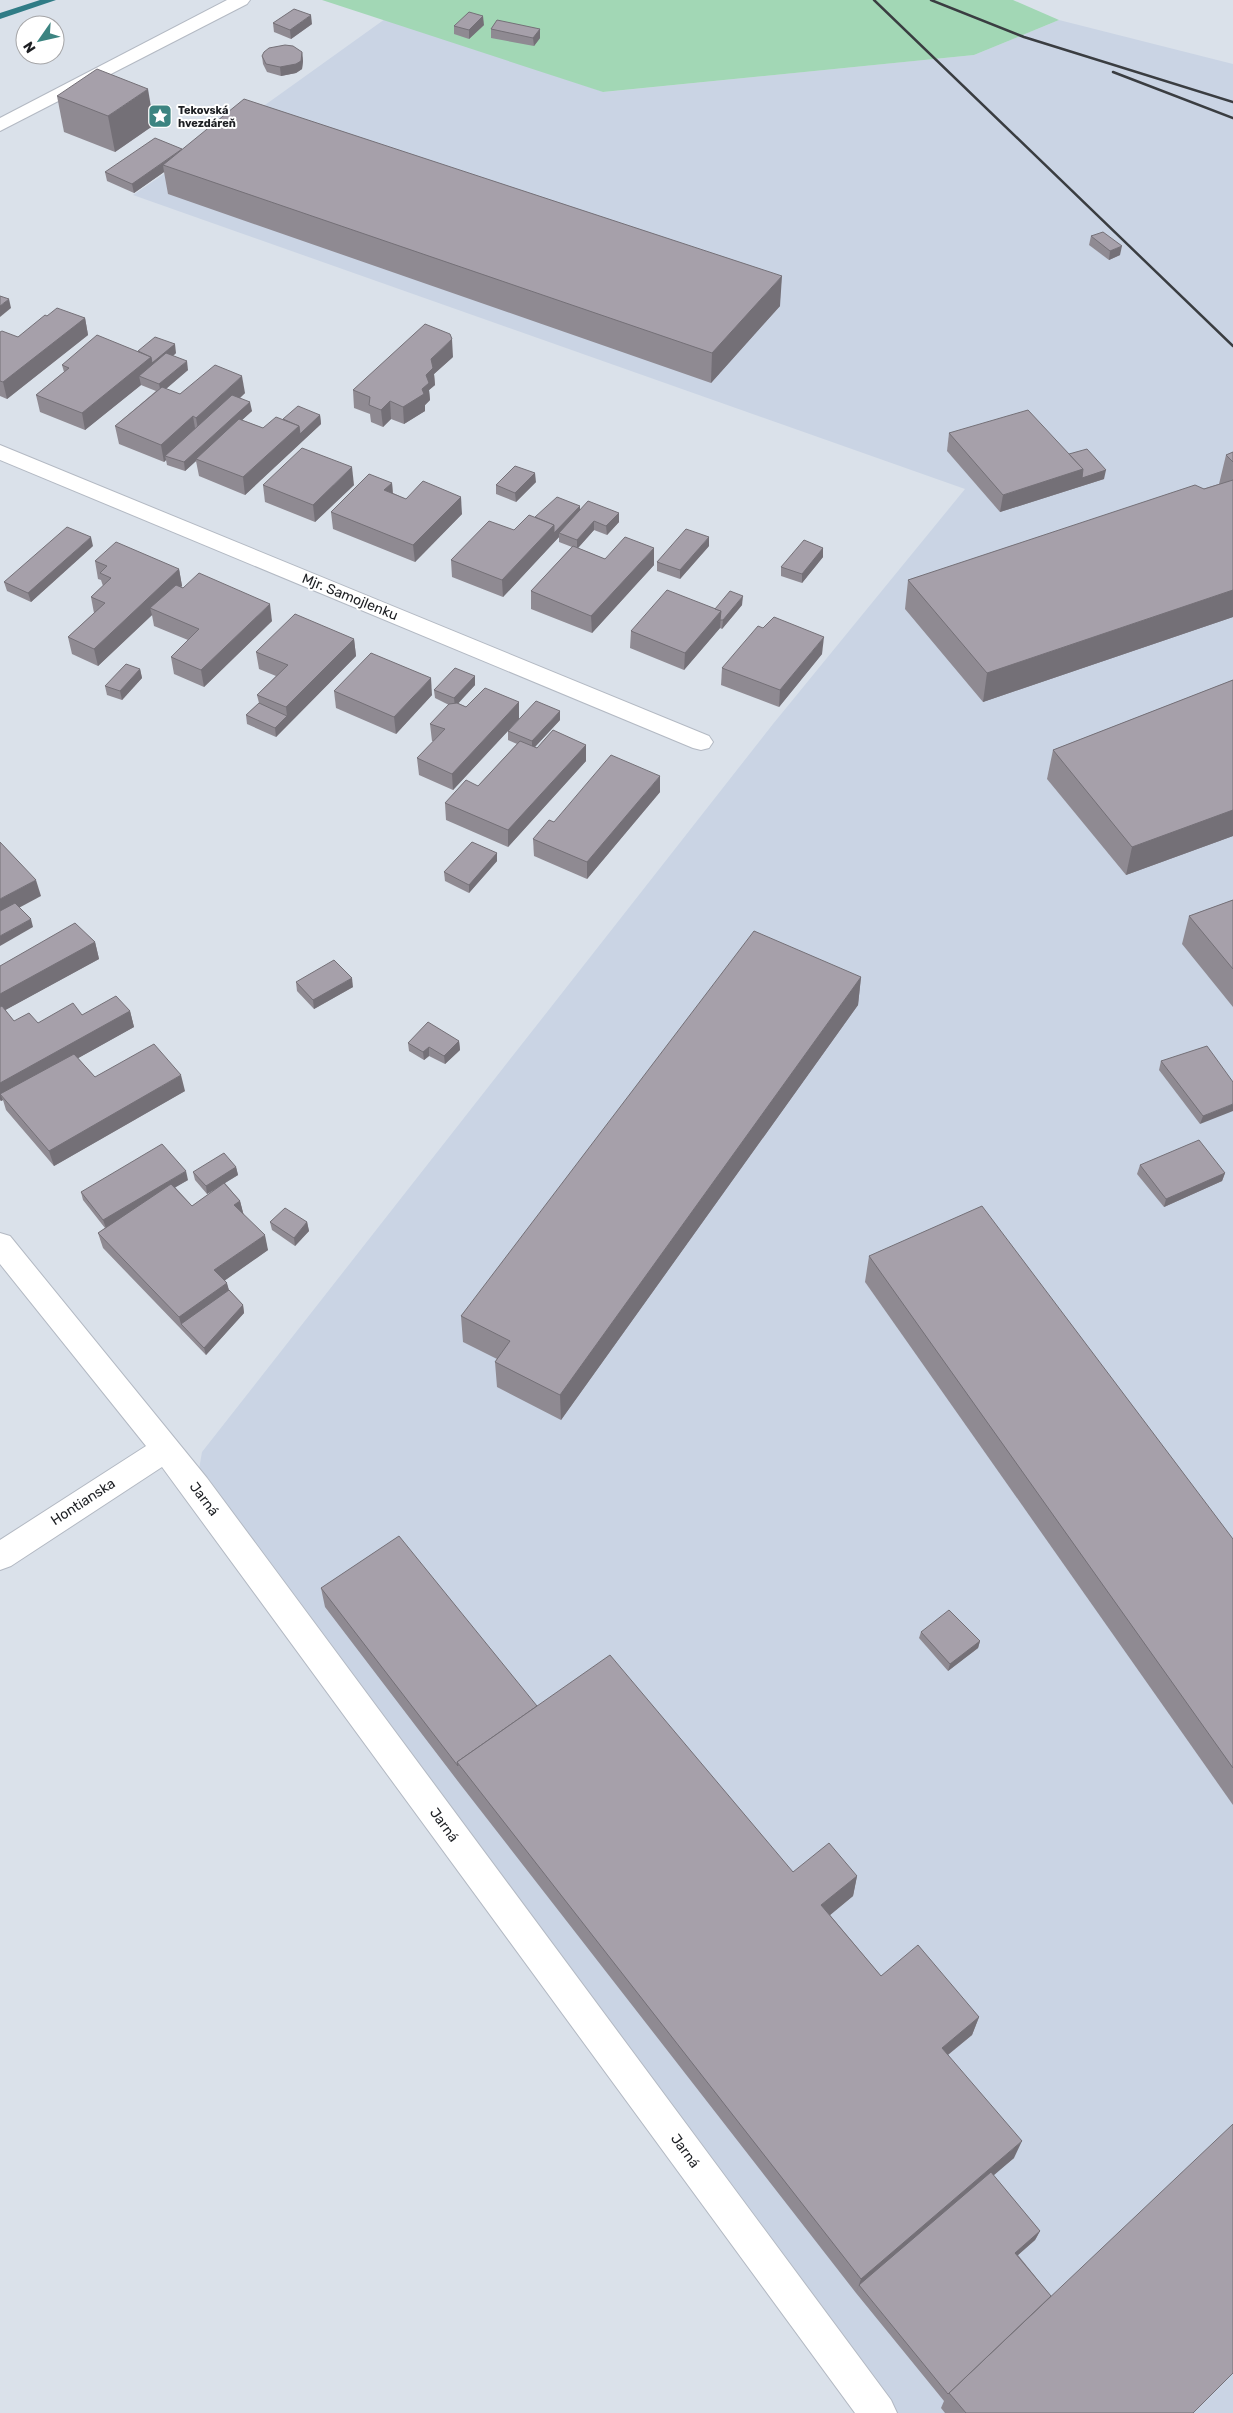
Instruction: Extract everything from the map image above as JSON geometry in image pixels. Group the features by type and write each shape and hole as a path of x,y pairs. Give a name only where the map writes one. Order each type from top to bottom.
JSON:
{"street":[{"path":"0,125 241,0"},
{"name":"Mjr. Samojlenku","path":"0,452 701,742"},
{"name":"Jarná","path":"0,1244 166,1449 878,2413"},
{"name":"Hontianska","path":"0,1556 166,1449"}],"shaded area":[{"path":"385,19 604,92 974,55 1059,20 1233,64 1233,2413 878,2413 196,1487 202,1452 773,724 965,489 133,195 258,110"}],"green space":[{"path":"322,0 1013,0 1059,20 974,55 603,92"}],"building":[{"path":"294,9 311,15 290,30 273,23"},
{"path":"469,12 483,16 469,30 454,26"},
{"path":"497,20 540,29 533,38 491,29"},
{"path":"285,45 293,46 302,52 301,61 296,64 280,67 266,64 262,56 264,52 269,48"},
{"path":"97,69 148,89 108,116 57,96"},
{"path":"244,99 782,276 712,353 163,165"},
{"path":"155,138 182,149 132,184 105,172"},
{"path":"1103,232 1122,246 1110,251 1091,236"},
{"path":"0,296 9,299 0,306"},
{"path":"57,308 85,318 3,382 0,381 0,332 18,337 45,315 47,316"},
{"path":"425,324 450,334 452,339 431,359 433,368 426,375 429,383 422,389 424,394 403,407 390,401 381,410 369,405 370,397 353,390"},
{"path":"97,335 151,357 82,413 36,395 69,368 62,365"},
{"path":"155,337 175,344 152,363 151,357 138,351"},
{"path":"166,353 187,361 159,384 139,376"},
{"path":"215,365 242,376 196,418 193,416 161,445 115,426 162,387 180,394"},
{"path":"232,395 250,402 184,462 165,456"},
{"path":"298,406 320,415 300,434 299,426 283,419"},
{"path":"1028,410 1083,469 1003,495 949,433"},
{"path":"276,417 299,426 243,477 196,459 239,419 263,428"},
{"path":"302,448 352,467 313,505 263,485"},
{"path":"1087,449 1106,470 1082,478 1083,469 1069,454"},
{"path":"1233,452 1233,462 1226,455"},
{"path":"515,466 535,473 515,493 496,485"},
{"path":"369,474 392,483 384,490 406,499 423,481 461,497 413,545 331,512"},
{"path":"1233,480 1233,590 987,673 908,580 1195,485 1204,489"},
{"path":"557,497 580,506 554,533 554,525 535,517"},
{"path":"588,501 619,513 606,526 594,521 577,540 559,533"},
{"path":"529,515 554,525 502,580 451,560 489,521 514,530"},
{"path":"67,527 91,537 28,593 4,582"},
{"path":"686,529 709,537 680,570 657,562"},
{"path":"625,537 654,548 591,616 531,591 573,546 605,559"},
{"path":"804,540 823,548 802,574 781,567"},
{"path":"116,542 179,569 94,649 68,637 105,603 91,597 111,578 100,573 107,566 95,561"},
{"path":"199,573 270,604 201,670 171,657 199,629 150,608 176,585 183,588"},
{"path":"667,590 721,611 685,653 631,631"},
{"path":"730,591 743,596 723,620 720,620 721,611 715,609"},
{"path":"295,614 354,639 286,707 257,695 288,665 256,652"},
{"path":"774,617 824,637 780,690 722,668 758,626 763,628"},
{"path":"371,653 431,678 394,717 334,691"},
{"path":"126,664 140,669 120,691 105,686"},
{"path":"455,668 475,676 454,698 434,690"},
{"path":"1233,680 1233,810 1132,847 1053,750"},
{"path":"485,688 519,702 452,774 417,758 445,729 430,724 449,704 457,703 466,707"},
{"path":"536,701 560,711 532,741 508,731"},
{"path":"259,703 287,716 275,728 246,715"},
{"path":"553,730 586,745 508,830 445,803 466,780 478,786 520,741 537,748"},
{"path":"611,755 660,776 587,862 533,839 549,820 554,822"},
{"path":"0,842 36,880 0,899"},
{"path":"472,842 497,853 469,885 444,872"},
{"path":"1233,900 1233,969 1189,916"},
{"path":"15,903 31,919 0,936 0,911"},
{"path":"75,923 95,942 0,994 0,966"},
{"path":"754,931 861,977 560,1395 495,1362 510,1341 461,1316"},
{"path":"334,960 352,978 313,1000 296,982"},
{"path":"116,996 130,1011 0,1083 0,1007 2,1006 14,1021 29,1013 38,1023 73,1003 82,1015"},
{"path":"428,1022 459,1041 444,1056 429,1047 423,1052 408,1043"},
{"path":"154,1044 181,1075 49,1151 0,1094 74,1054 95,1077"},
{"path":"1207,1046 1233,1082 1233,1104 1203,1116 1161,1061"},
{"path":"1199,1140 1225,1173 1166,1199 1140,1165"},
{"path":"162,1144 186,1171 103,1220 81,1192"},
{"path":"224,1153 236,1167 206,1186 193,1172"},
{"path":"224,1183 240,1201 234,1205 265,1235 214,1270 227,1283 179,1317 98,1233 171,1184 192,1206"},
{"path":"982,1206 1233,1539 1233,1768 869,1256"},
{"path":"285,1208 307,1222 294,1238 270,1222"},
{"path":"229,1290 243,1305 204,1348 181,1324"},
{"path":"399,1536 537,1706 457,1762 458,1766 321,1588"},
{"path":"949,1610 980,1641 950,1664 921,1632"},
{"path":"610,1655 793,1872 829,1843 857,1876 821,1905 881,1976 918,1945 979,2017 942,2048 1022,2141 861,2279 457,1762"},
{"path":"1233,2124 1233,2373 1193,2413 966,2413 949,2393"},
{"path":"991,2172 1040,2231 1015,2253 1051,2296 948,2394 859,2285"}],"waterway":[{"path":"0,16 51,0"}],"railway":[{"path":"874,0 1233,346"},
{"path":"931,0 1024,37 1233,102"},
{"path":"1113,72 1233,118"}],"place":[{"name":"Tekovská hvezdáreň","path":"160,116"}]}
